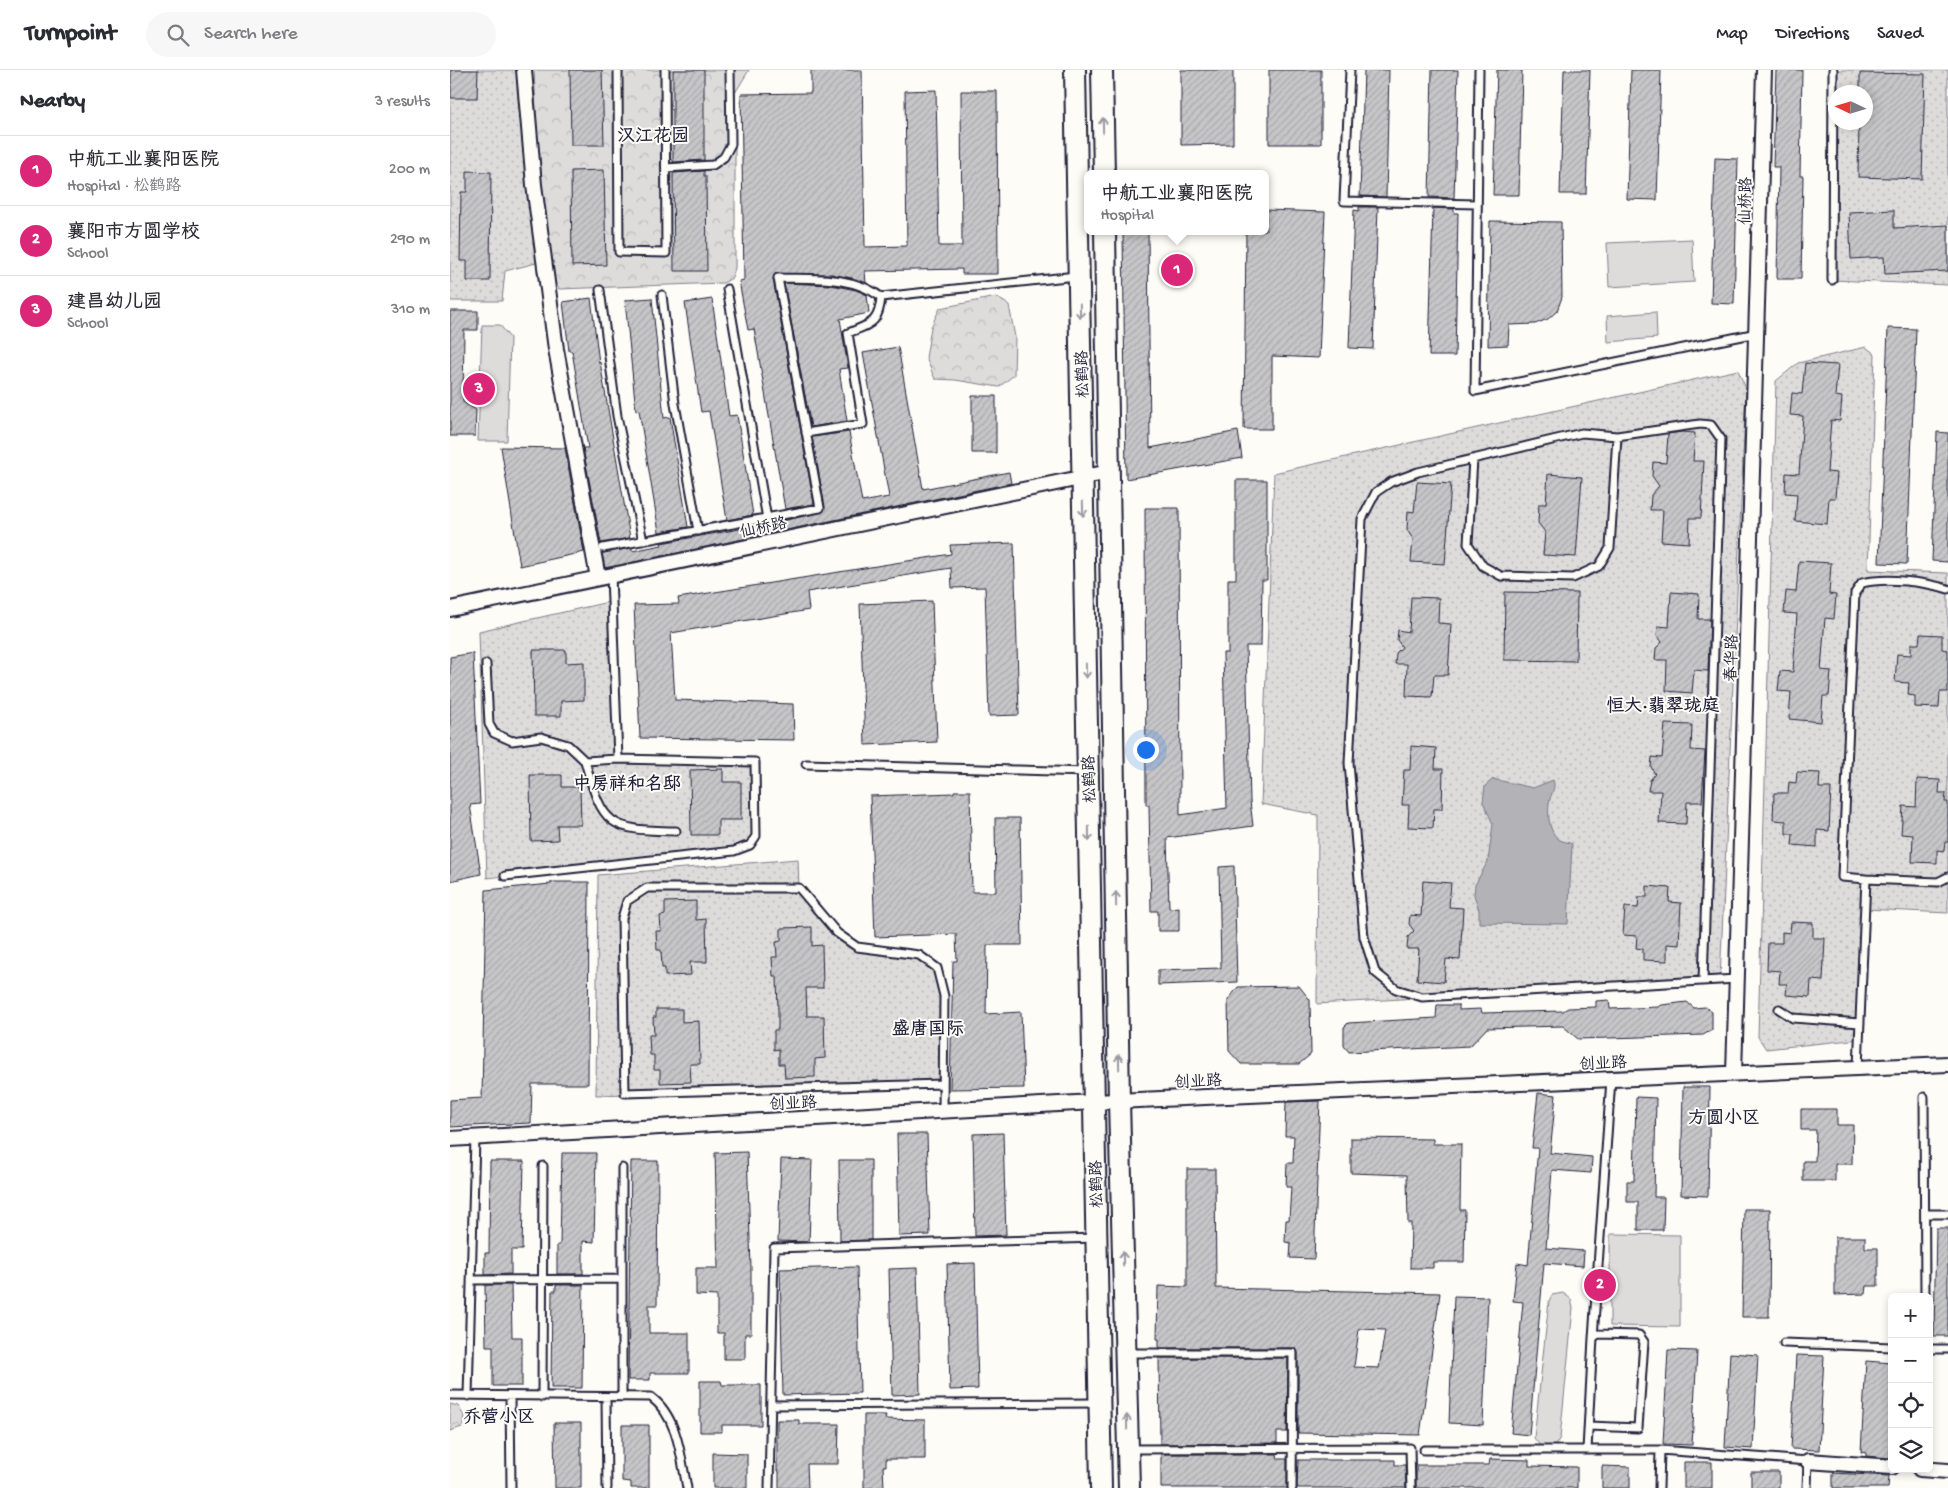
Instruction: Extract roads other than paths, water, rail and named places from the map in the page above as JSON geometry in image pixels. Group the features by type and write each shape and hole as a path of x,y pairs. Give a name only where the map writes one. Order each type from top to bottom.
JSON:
{"main road":[{"path":"1066,70 1076,132"},
{"name":"松鹤路","path":"1075,70 1101,1488"},
{"path":"1102,70 1104,170"},
{"name":"松鹤路","path":"1105,235 1120,1101 1129,1488"}],"street":[{"path":"524,70 534,185 556,349 605,577"},
{"name":"仙桥路","path":"1758,333 1764,70"},
{"name":"春华路","path":"1734,1073 1758,333"},
{"name":"仙桥路","path":"450,609 1109,472"},
{"name":"创业路","path":"450,1139 1094,1102 1948,1064"},
{"path":"1808,1461 1888,1467"},
{"path":"1933,1470 1948,1471"}],"lane":[{"path":"618,70 619,252 666,253 665,70"},
{"path":"666,168 713,165 724,157 732,144 730,70"},
{"path":"1350,70 1344,201 1477,204"},
{"path":"1479,70 1474,391 1758,333"},
{"path":"1832,70 1832,280"},
{"path":"603,548 820,508 778,278 833,279 870,289 881,297 1079,276"},
{"path":"728,289 767,519"},
{"path":"600,290 617,416 643,541"},
{"path":"662,295 675,404 698,532"},
{"path":"806,433 863,424 848,333 870,324 880,312 881,297"},
{"path":"1703,981 1721,439 1711,425 1700,424 1617,436 1582,433 1418,472 1391,482 1376,492 1362,519 1349,763 1364,937 1376,972 1396,989 1422,997 1703,981 1737,979"},
{"path":"1473,459 1468,544 1483,566 1501,576 1573,578 1599,566 1610,548 1617,436"},
{"path":"605,577 618,759"},
{"path":"1948,590 1935,585 1874,580 1862,583 1855,593 1842,877 1866,880 1938,882 1948,877"},
{"path":"486,664 489,724 494,733 512,742 541,737 568,745 585,762 603,813 617,825 638,830 676,831"},
{"path":"505,876 734,850 750,846 756,836 755,762 618,759 585,762"},
{"path":"806,764 1088,772"},
{"path":"1858,1068 1866,880"},
{"path":"943,1084 625,1093 622,918 626,901 647,888 799,888 837,934 857,947 919,955 937,968 944,996 943,1111"},
{"path":"1779,1009 1793,1018 1860,1023"},
{"path":"1587,1450 1611,1079"},
{"path":"1924,1097 1925,1293"},
{"path":"468,1396 474,1138"},
{"path":"542,1397 543,1166"},
{"path":"622,1168 622,1397"},
{"path":"1925,1214 1948,1214"},
{"path":"770,1488 774,1248 1096,1238"},
{"path":"471,1280 622,1279"},
{"path":"1589,1426 1638,1428 1644,1342 1639,1335 1598,1334 1593,1338"},
{"path":"1784,1343 1888,1347"},
{"path":"1933,1349 1948,1349"},
{"path":"1126,1353 1293,1353 1292,1488"},
{"path":"450,1395 651,1397 661,1404 676,1435 687,1488"},
{"path":"510,1396 511,1488"},
{"path":"606,1398 607,1488"},
{"path":"771,1405 1099,1404"},
{"path":"1128,1449 1410,1448 1410,1488"},
{"path":"1424,1450 1660,1450 1808,1461 1807,1488"},
{"path":"1659,1488 1660,1450"}],"place":[{"name":"中航工业襄阳医院","path":"1177,270"},
{"name":"建昌幼儿园","path":"479,389"},
{"name":"襄阳市方圆学校","path":"1600,1285"}],"district":[{"name":"汉江花园","path":"653,135"},
{"name":"恒大·翡翠珑庭","path":"1663,705"},
{"name":"中房祥和名邸","path":"627,783"},
{"name":"盛唐国际","path":"928,1028"},
{"name":"方圆小区","path":"1724,1117"},
{"name":"乔营小区","path":"499,1416"}]}
